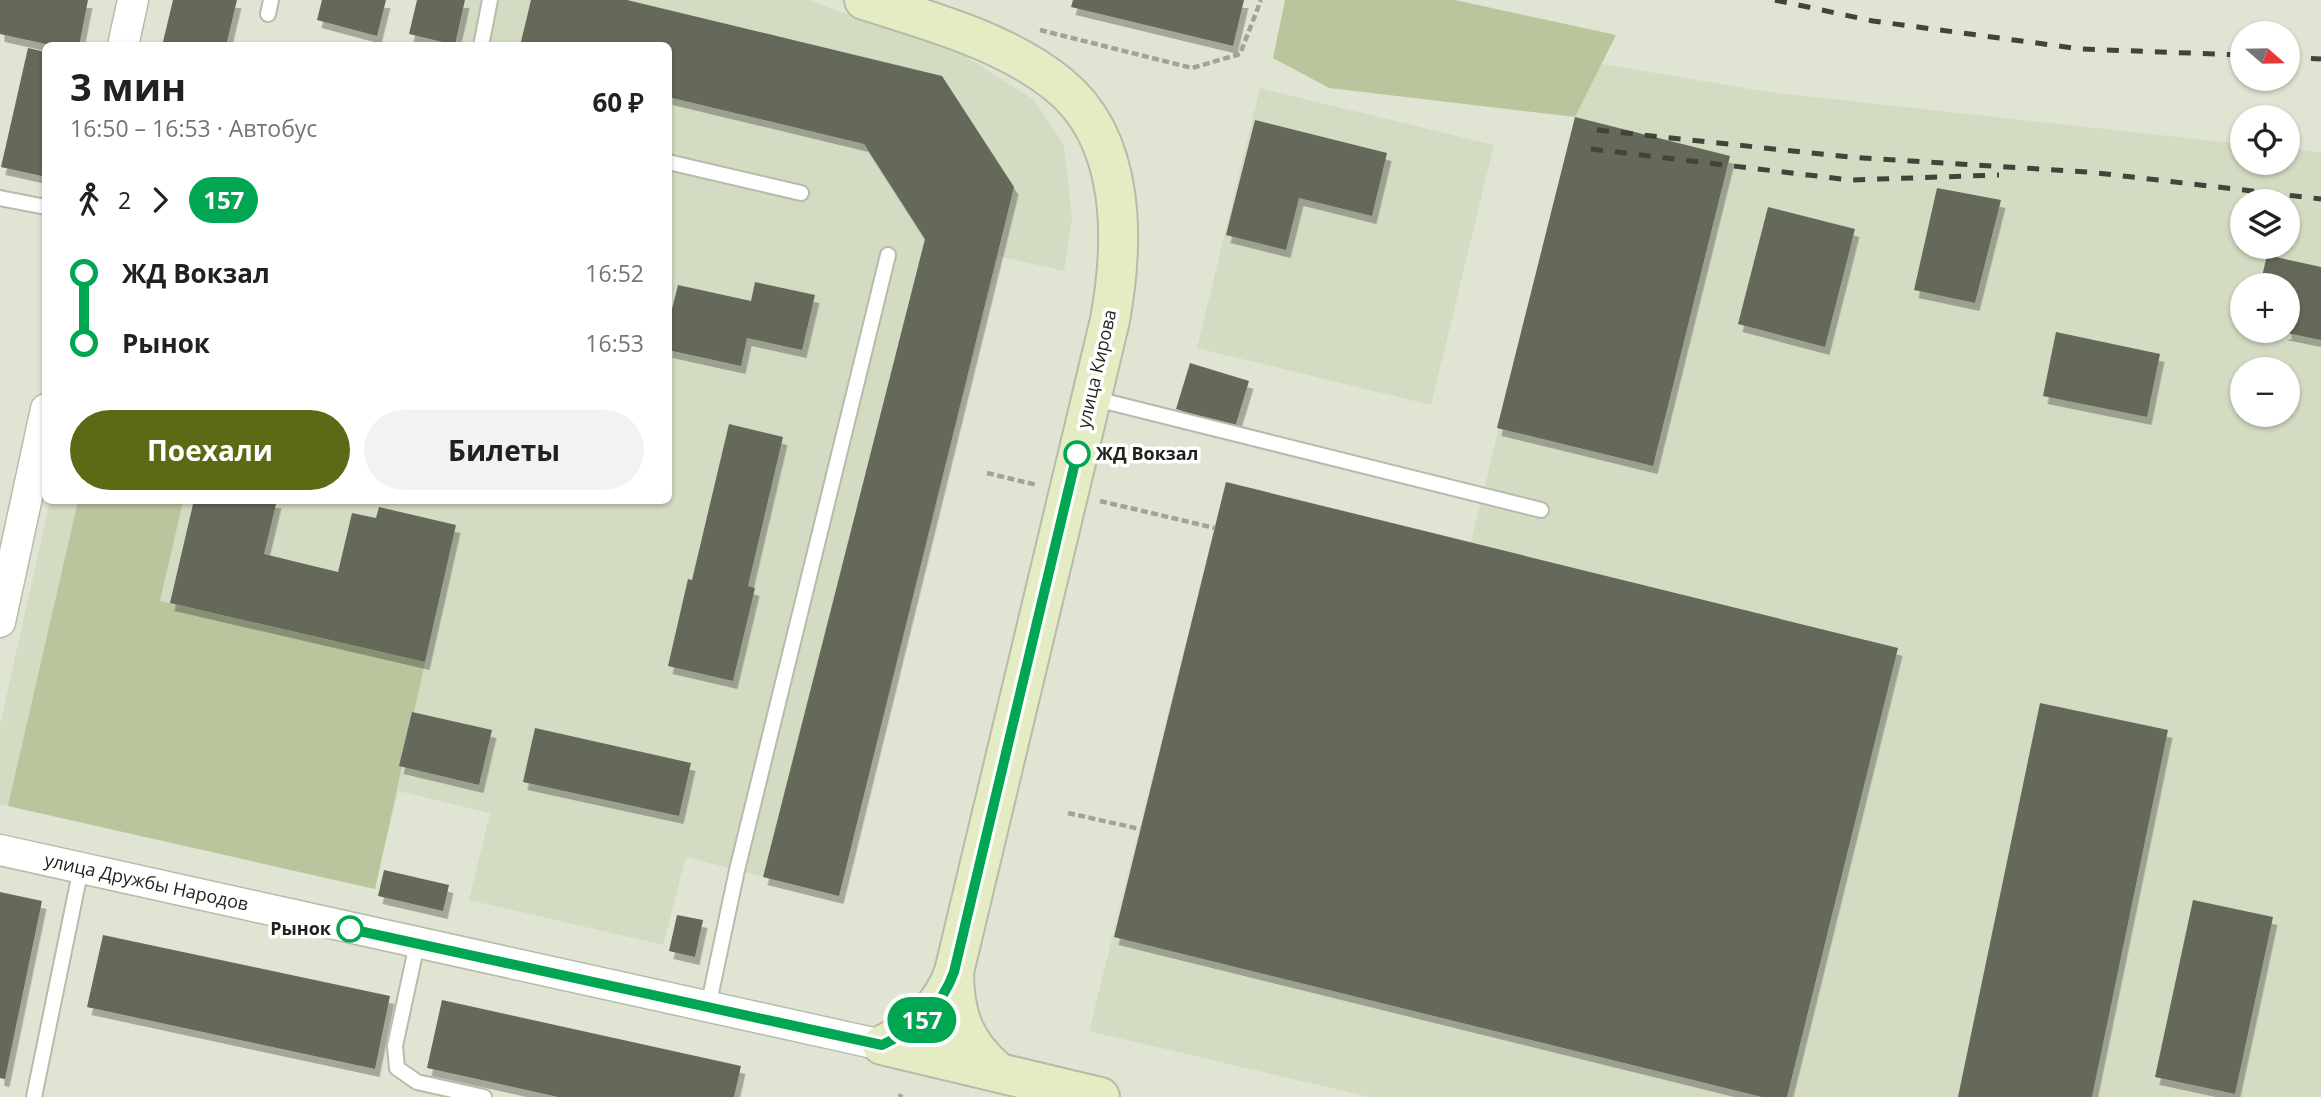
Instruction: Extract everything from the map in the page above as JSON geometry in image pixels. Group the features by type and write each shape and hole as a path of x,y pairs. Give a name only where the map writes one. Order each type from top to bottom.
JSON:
{"street":[{"path":"124,42 133,0"},
{"name":"улица Кирова","path":"864,0 985,43 1036,69 1062,87 1088,119 1112,176 1118,212 1115,292 954,972 948,988 928,1016 910,1031 882,1045"},
{"path":"1,609 42,427"},
{"name":"улица Дружбы Народов","path":"0,850 882,1045"},
{"path":"954,972 956,1004 962,1029 975,1050 998,1072"},
{"path":"882,1045 1100,1097"}],"lane":[{"path":"482,42 490,0"},
{"path":"672,163 801,193"},
{"path":"0,198 42,206"},
{"path":"708,1007 737,870 888,255"},
{"path":"1091,398 1541,510"},
{"path":"34,1097 81,868"},
{"path":"417,944 396,1046 397,1068 417,1082 484,1097"}],"path":[{"path":"1035,28 1192,68 1240,54 1261,0"},
{"path":"987,473 1214,528"},
{"path":"1068,813 1140,829"}],"shaded area":[{"path":"466,0 808,0 965,56 1034,100 1064,145 1072,218 1064,271 999,256 839,896 686,857 663,945 469,900 490,813 398,791 375,889 0,804 0,725 49,504 672,504 672,42 457,42"},
{"path":"1285,0 1455,0 1616,35 1575,117 1329,88 1273,58"},
{"path":"1601,64 1768,92 2230,143 2230,175 2300,175 2300,150 2321,152 2321,1097 1369,1097 1089,1031 1226,482 1471,542 1575,117"},
{"path":"1260,88 1494,145 1431,405 1197,348"},
{"path":"77,504 182,504 160,601 425,662 375,889 8,806"}],"building":[{"path":"0,0 88,0 80,42 42,43 0,34"},
{"path":"173,0 237,0 227,42 163,42"},
{"path":"322,0 386,0 377,36 317,20"},
{"path":"417,0 465,0 456,42 442,42 409,34"},
{"path":"531,0 627,0 942,76 1014,187 839,896 763,877 925,239 864,144 672,98 672,42 521,42"},
{"path":"1073,0 1244,0 1233,46 1071,7"},
{"path":"28,48 42,51 42,176 1,167"},
{"path":"1575,117 1730,156 1653,466 1497,428"},
{"path":"1255,120 1387,153 1372,216 1299,198 1286,250 1226,235"},
{"path":"1937,188 2001,200 1975,303 1914,290"},
{"path":"1768,207 1855,229 1825,347 1738,324"},
{"path":"2266,259 2285,259 2321,267 2321,340 2300,336 2300,273 2263,273"},
{"path":"755,282 815,295 802,350 747,338 741,366 672,351 672,309 678,285 751,301"},
{"path":"2056,332 2160,354 2147,417 2043,396"},
{"path":"1190,363 1249,381 1235,427 1176,409"},
{"path":"729,424 783,437 748,586 755,588 733,681 668,666 688,579 692,580"},
{"path":"1226,482 1898,648 1787,1097 1762,1097 1114,937"},
{"path":"193,504 276,504 264,554 338,572 352,513 376,518 379,507 456,525 425,662 170,603"},
{"path":"2040,703 2168,730 2092,1097 1958,1097"},
{"path":"412,712 492,730 479,785 399,766"},
{"path":"535,728 691,763 679,816 523,782"},
{"path":"384,870 449,885 443,911 378,896"},
{"path":"0,892 42,901 5,1079 0,1078"},
{"path":"2193,900 2273,917 2235,1094 2155,1077"},
{"path":"677,915 703,920 695,957 669,951"},
{"path":"103,935 390,996 375,1069 87,1007"},
{"path":"442,1000 741,1066 734,1097 558,1097 427,1068"}],"railway":[{"path":"1775,0 1873,21 2081,49 2230,55"},
{"path":"2300,58 2321,59"},
{"path":"1597,130 1849,157 2089,172 2321,199"},
{"path":"1591,149 1850,180 1999,175"}],"bus line":[{"name":"157","path":"350,929 882,1045 910,1031 934,1008 948,988 954,972 1077,454"}],"place":[{"name":"ЖД Вокзал","path":"1077,454"},
{"name":"Рынок","path":"350,929"}]}
